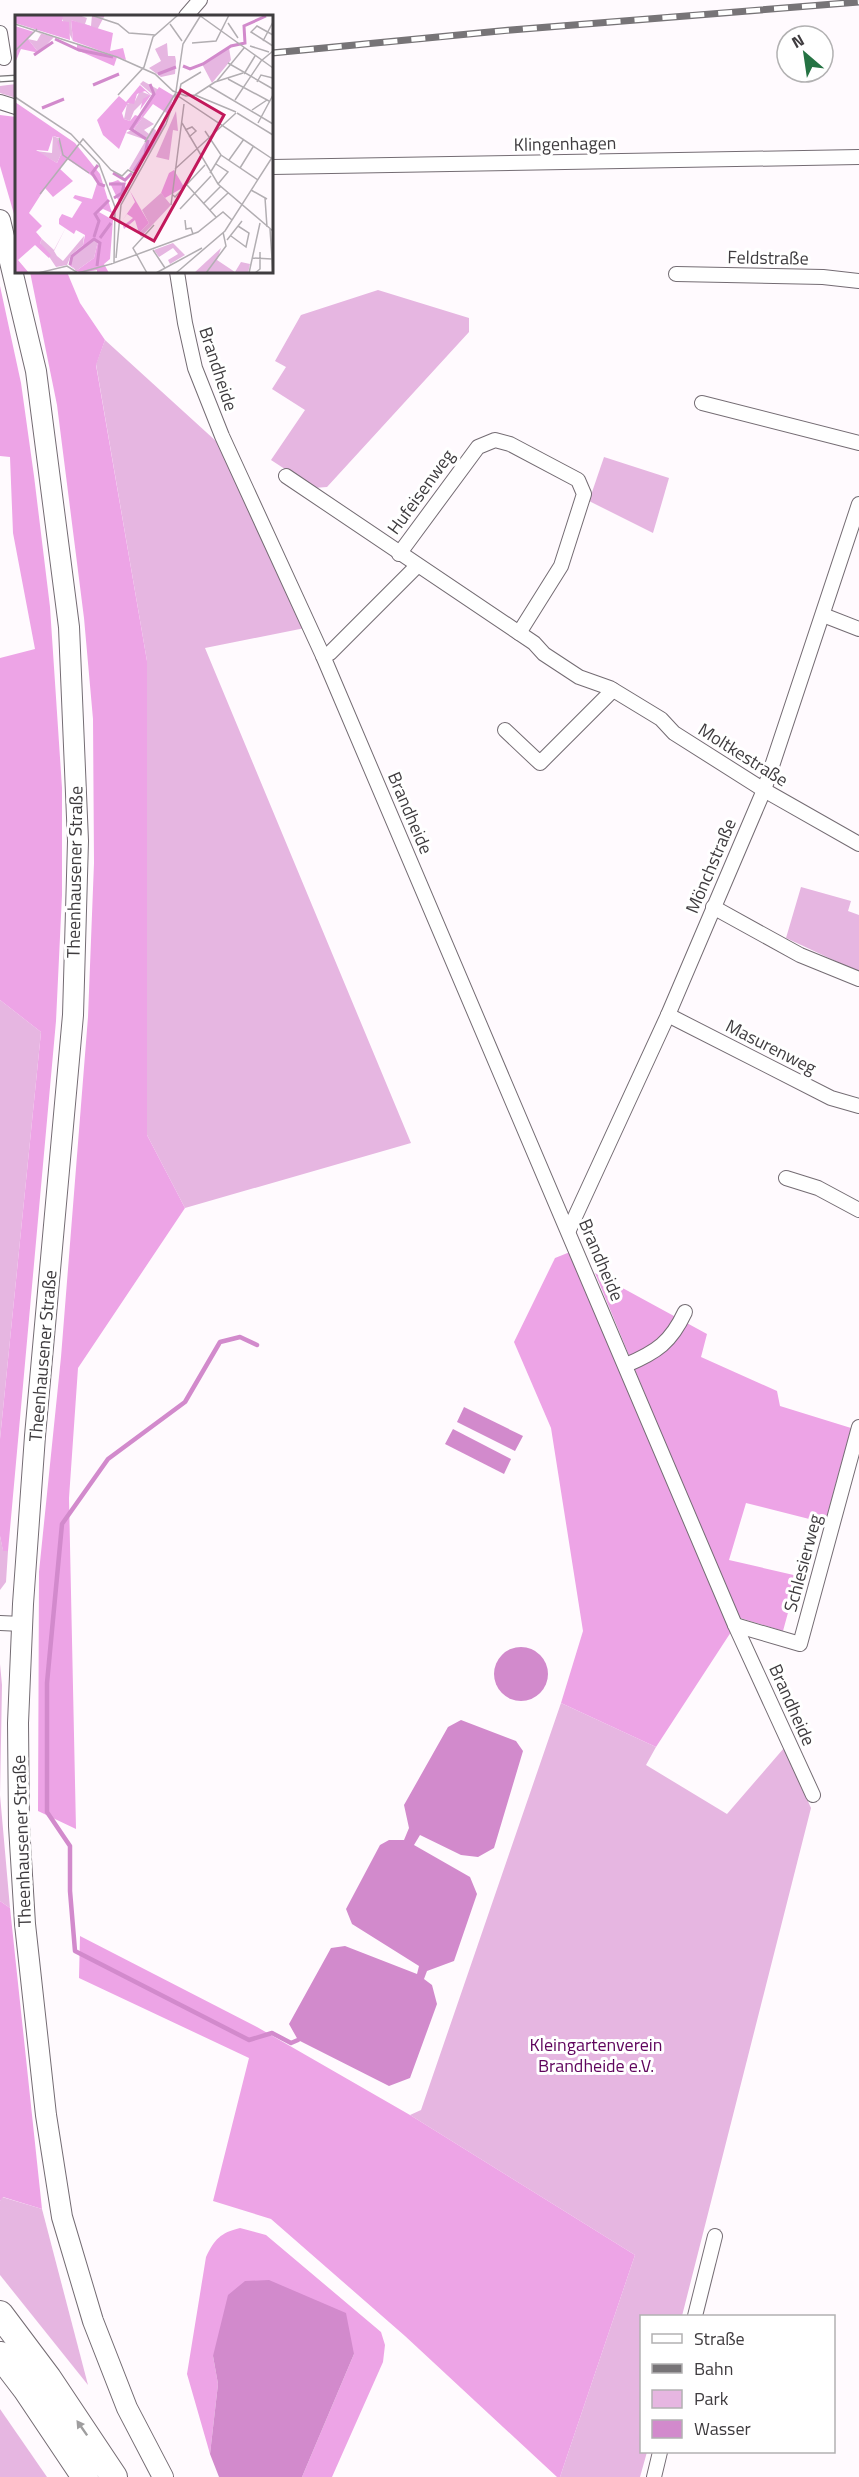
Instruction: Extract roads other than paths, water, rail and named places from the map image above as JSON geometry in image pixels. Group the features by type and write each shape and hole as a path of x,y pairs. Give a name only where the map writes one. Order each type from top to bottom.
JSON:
{"highway":[{"path":"0,2314 48,2378 114,2477"},
{"path":"0,2355 26,2389 85,2477"}],"main road":[{"name":"Theenhausener Straße","path":"0,220 36,370 69,627 78,841 73,1015 35,1436 22,1624 18,1746 19,1826 25,1924 46,2115 62,2217 97,2332 127,2408 163,2477"}],"street":[{"path":"187,15 200,0"},
{"path":"0,33 7,58"},
{"path":"0,102 15,106"},
{"name":"Klingenhagen","path":"273,167 859,157"},
{"name":"Brandheide","path":"177,273 195,368 222,436 323,656 735,1625 813,1795"},
{"name":"Feldstraße","path":"676,274 823,277 859,281"},
{"path":"702,403 859,443"},
{"name":"Hufeisenweg","path":"399,554 478,447 495,440 510,444 578,480 584,494 561,566 519,633"},
{"name":"Moltkestraße","path":"286,476 534,643 544,654 579,677 613,690 661,719 674,733 764,790 859,844"},
{"name":"Mönchstraße","path":"569,1230 668,1015 764,790 859,504"},
{"path":"323,656 330,653 417,566"},
{"path":"823,615 859,628"},
{"path":"505,730 540,763 613,690"},
{"path":"713,907 800,955 859,979"},
{"name":"Masurenweg","path":"668,1015 831,1098 859,1106"},
{"path":"786,1178 818,1188 859,1210"},
{"path":"626,1365 651,1354 666,1342 677,1329 685,1311"},
{"name":"Schlesierweg","path":"735,1625 800,1644 859,1427"},
{"path":"0,1623 22,1624"},
{"path":"695,2315 715,2236"},
{"path":"654,2477 660,2453"}],"water":[{"path":"464,1407 523,1436 515,1451 457,1422"},
{"path":"453,1429 511,1459 504,1474 445,1444"},
{"path":"516,1647 526,1647 536,1651 544,1659 548,1674 544,1689 536,1697 526,1701 516,1701 506,1697 498,1689 494,1679 494,1669 498,1659 506,1651"},
{"path":"461,1720 516,1741 523,1751 494,1848 478,1857 461,1855 420,1835 414,1845 470,1877 477,1894 454,1961 427,1971 424,1979 432,1985 437,2004 410,2078 389,2086 298,2040 289,2024 331,1948 345,1946 417,1974 419,1966 352,1924 346,1909 380,1845 389,1840 404,1840 409,1828 404,1805 448,1727"},
{"path":"269,2280 346,2313 354,2354 302,2477 219,2477 210,2454 218,2384 213,2356 228,2295 245,2281"}],"waterway":[{"path":"257,1345 240,1337 220,1342 185,1402 108,1459 62,1524 47,1683 47,1812 70,1846 70,1891 75,1951 249,2040 272,2033 291,2043 298,2040"}],"railway":[{"path":"273,53 511,30 859,2"},
{"path":"0,79 15,78"}],"park label":[{"name":"Kleingartenverein Brandheide e.V.","path":"596,2055"}]}
